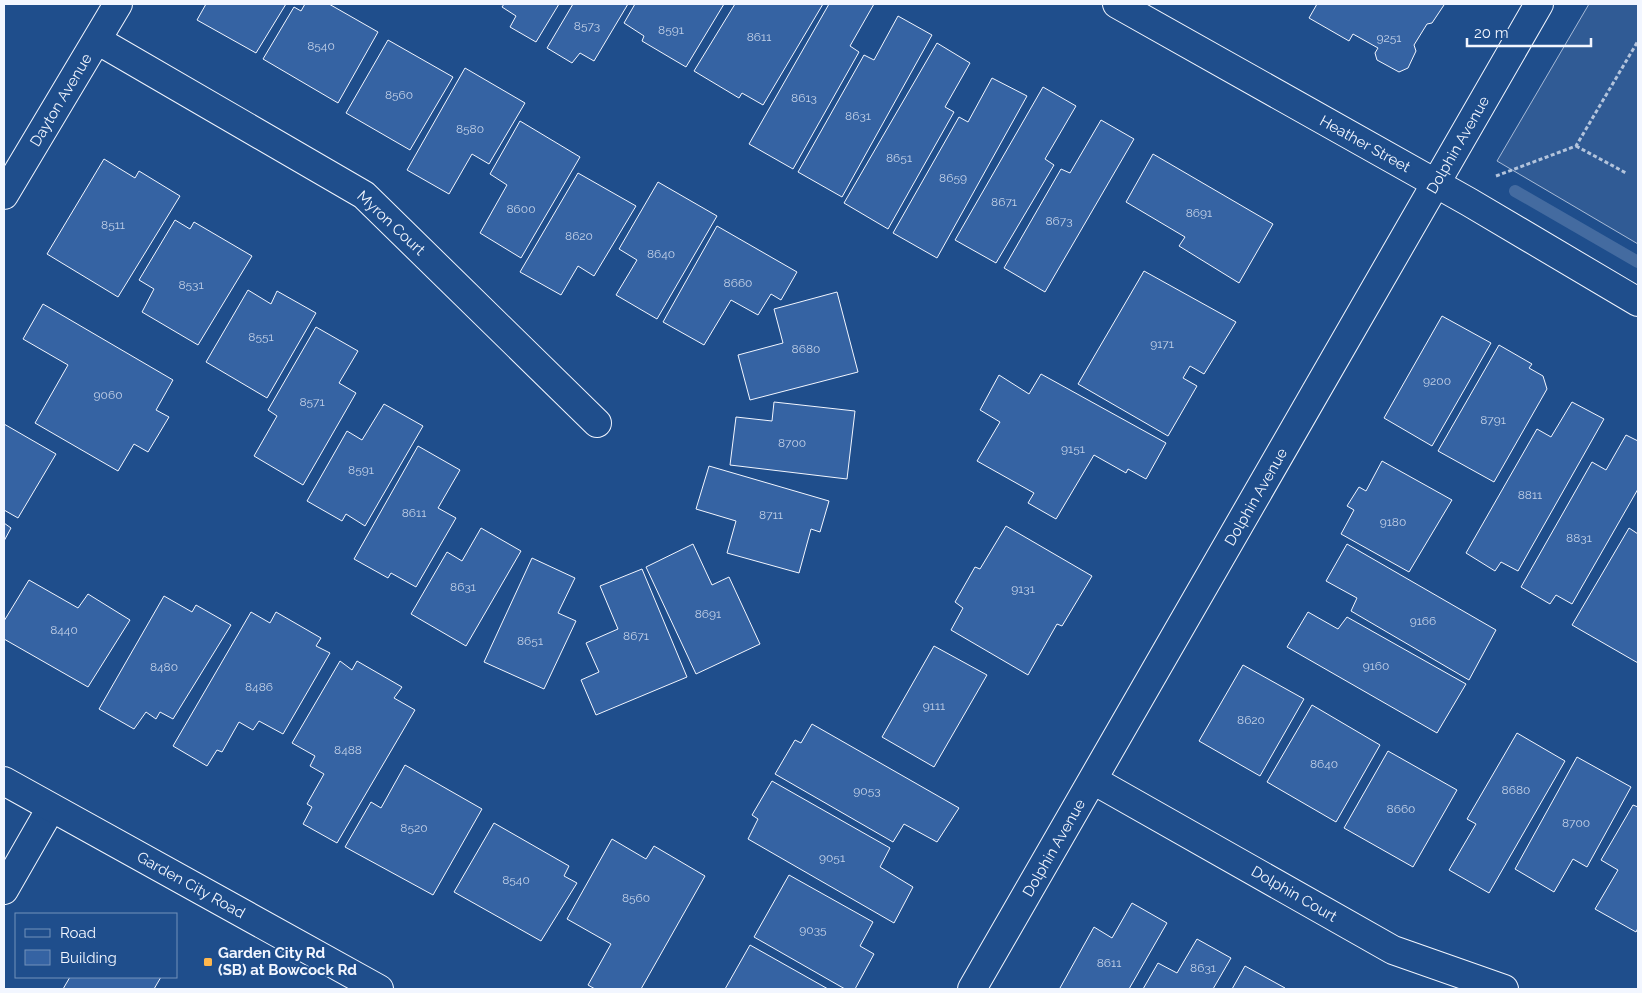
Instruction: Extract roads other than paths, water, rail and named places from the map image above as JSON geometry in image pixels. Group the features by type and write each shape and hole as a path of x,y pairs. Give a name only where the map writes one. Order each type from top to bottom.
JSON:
{"street":[{"name":"Dayton Avenue","path":"4,195 118,4"},
{"name":"Heather Street","path":"1117,4 1436,184 1638,302"},
{"name":"Dolphin Avenue","path":"972,989 1539,4"},
{"name":"Myron Court","path":"97,40 364,195 597,423"},
{"name":"Dolphin Court","path":"1094,780 1392,950 1504,989"},
{"name":"Garden City Road","path":"4,781 379,989"},
{"path":"4,890 51,808"}],"waterway":[{"path":"1515,191 1638,262"}],"place":[{"name":"Garden City Rd (SB) at Bowcock Rd","path":"208,962"}]}
